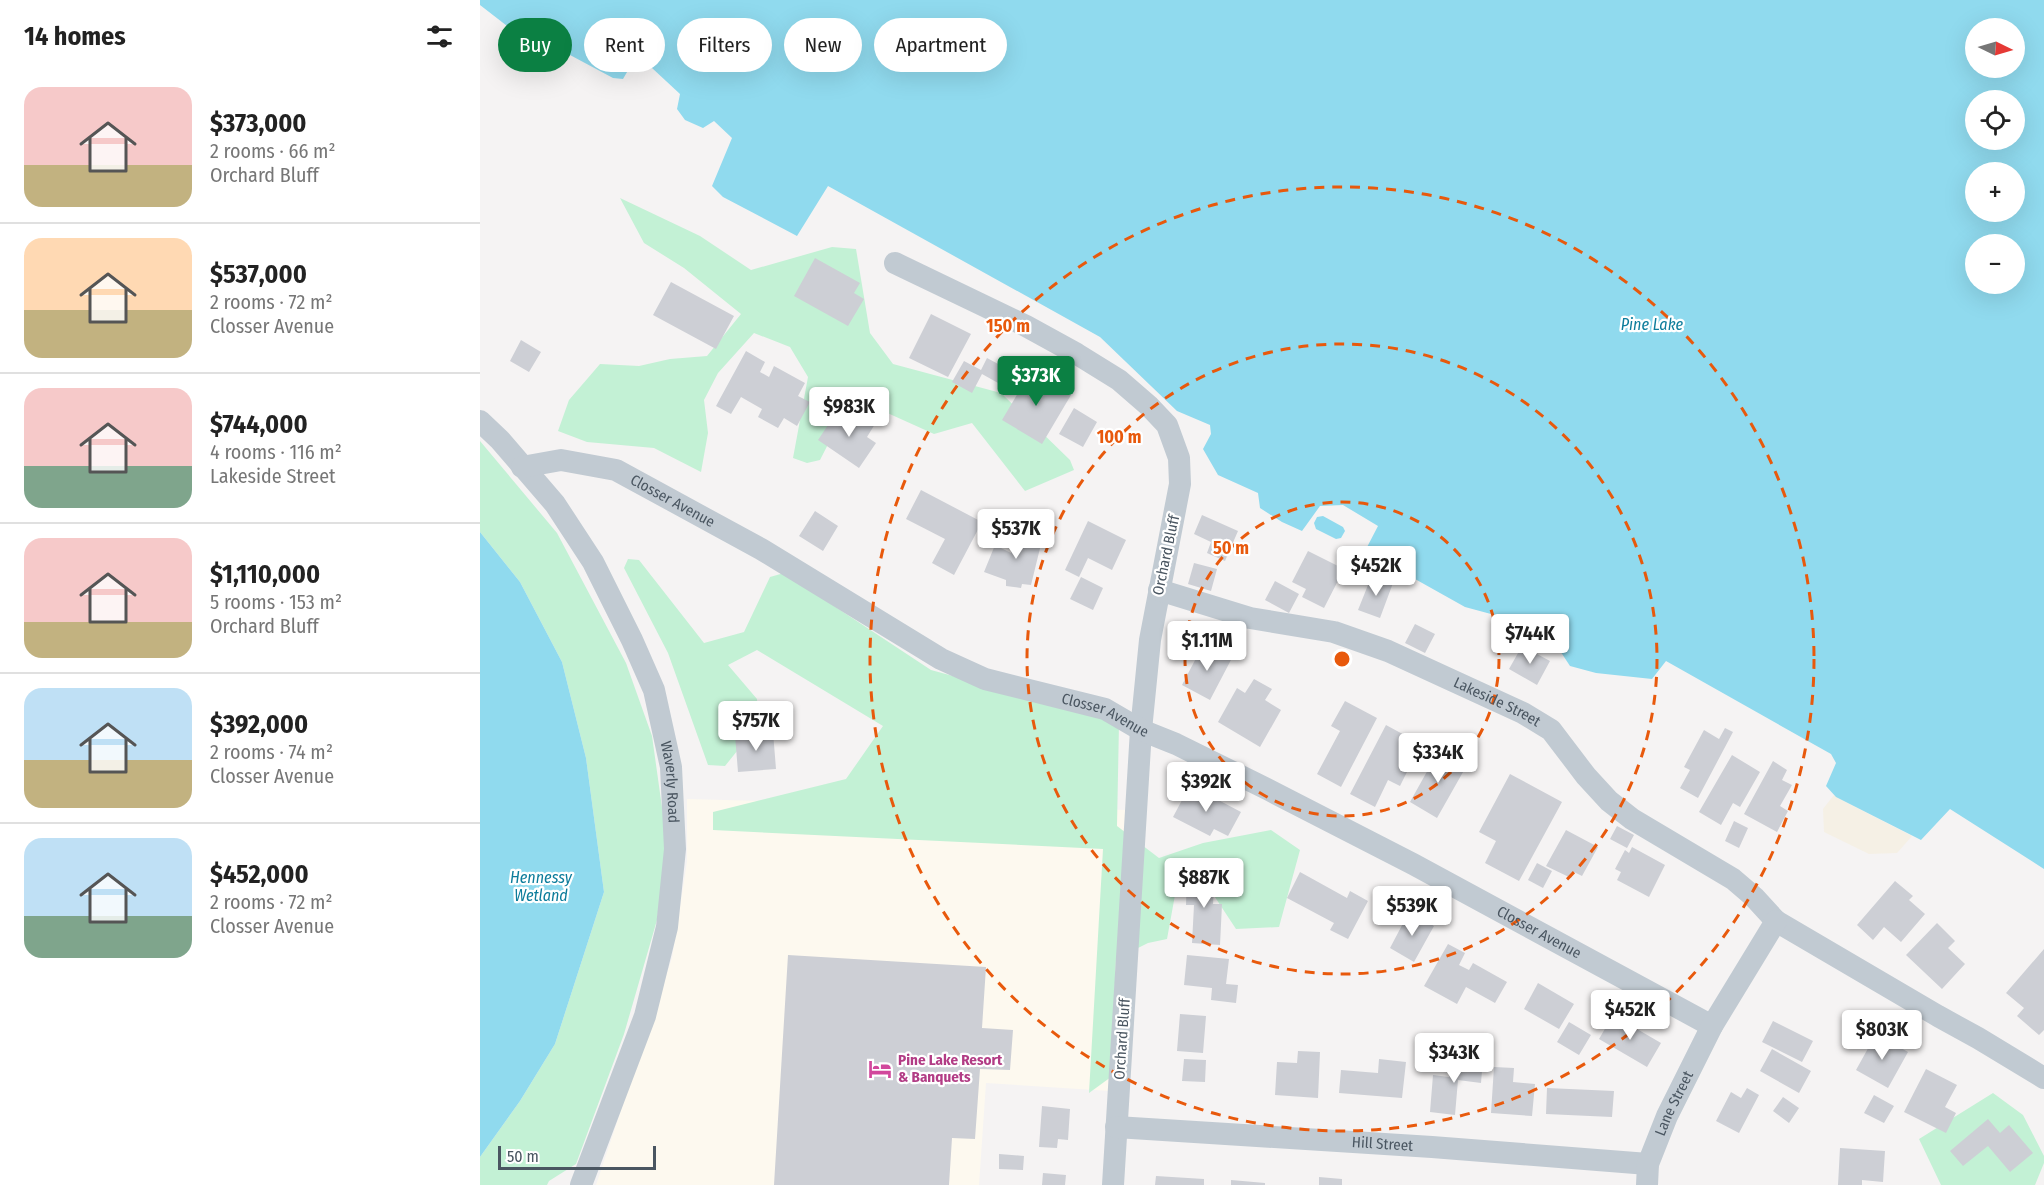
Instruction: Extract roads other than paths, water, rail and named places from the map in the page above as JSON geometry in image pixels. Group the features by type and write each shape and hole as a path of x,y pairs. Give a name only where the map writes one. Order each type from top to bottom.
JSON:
{"street":[{"name":"Orchard Bluff","path":"895,263 1077,354 1119,380 1167,425 1179,458 1180,484 1150,640 1141,730 1113,1185"},
{"name":"Waverly Road","path":"480,421 500,440 555,504 593,562 632,639 654,690 671,767 675,849 667,927 645,1016 581,1185"},
{"name":"Closser Avenue","path":"522,466 561,460 616,470 761,549 941,659 985,679 1105,709 1141,730 1176,744 1413,864 1712,1026"},
{"name":"Lakeside Street","path":"1159,590 1250,618 1334,632 1388,651 1523,713 1551,730 1586,776 1609,801 1632,819 1732,879 1754,897 1776,921 2044,1078"},
{"path":"1712,1026 1776,921"},
{"name":"Lane Street","path":"1647,1175 1667,1116 1712,1026"},
{"name":"Hill Street","path":"1116,1127 1432,1147 1647,1175"}],"water":[{"name":"Pine Lake","path":"480,0 2044,0 2044,869 1950,809 1921,840 1836,797 1826,786 1836,763 1831,754 1666,661 1652,679 1596,673 1570,666 1549,634 1535,626 1465,607 1365,551 1378,526 1343,505 1320,506 1302,531 1282,522 1260,508 1258,493 1218,475 1203,449 1211,434 1210,425 1177,411 1100,337 828,186 797,236 723,197 712,186 732,138 714,121 703,128 685,120 677,109 680,94 656,72 665,72 665,18 584,18 584,62 572,56 572,18 498,19 480,5"},
{"name":"Pine Lake","path":"602,72 627,72 623,79 613,78"},
{"path":"1323,516 1343,527 1345,531 1341,538 1336,539 1316,529 1314,523 1317,517"},
{"name":"Hennessy Wetland","path":"480,532 520,582 562,662 586,758 604,892 555,1044 520,1101 480,1157"}],"place":[{"name":"Pine Lake Resort & Banquets","path":"880,1069"}]}
